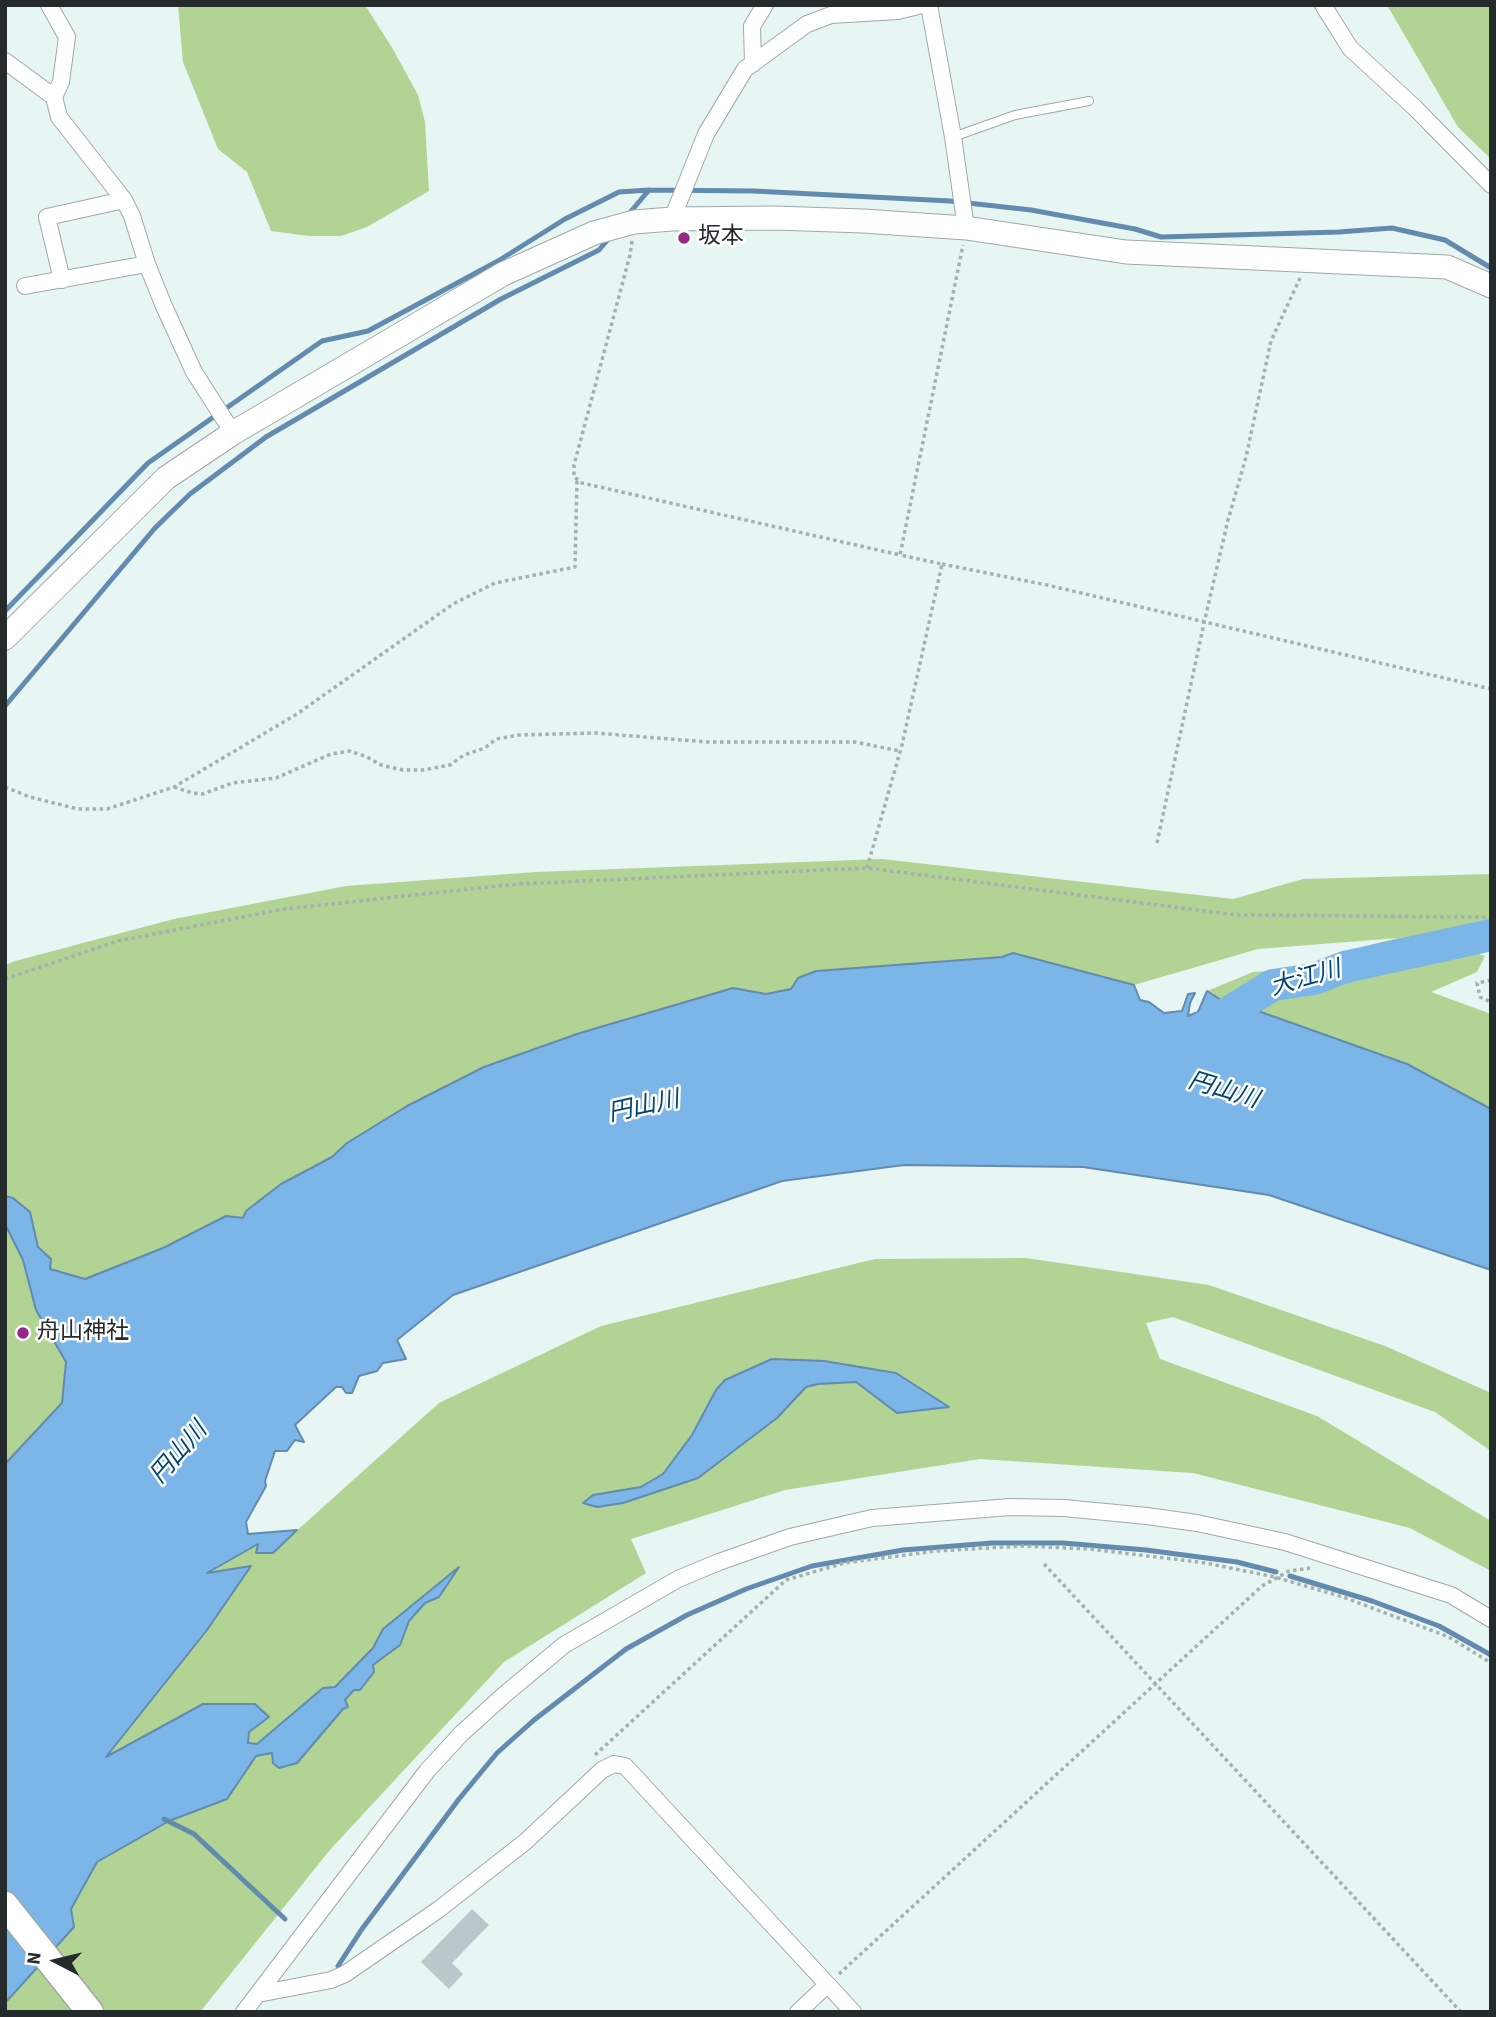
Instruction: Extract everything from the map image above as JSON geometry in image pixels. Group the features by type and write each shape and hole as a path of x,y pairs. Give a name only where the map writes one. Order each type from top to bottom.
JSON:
{"main road":[{"path":"5,1905 90,2012"}],"street":[{"path":"49,5 67,37 61,82 54,97 59,117 124,200 132,216 147,264 194,372 233,433"},
{"path":"753,64 752,26 765,5"},
{"path":"672,219 706,134 746,69 807,24 831,15 898,10 922,5"},
{"path":"929,5 966,228"},
{"path":"1323,5 1350,48 1415,108 1491,186"},
{"path":"5,61 54,97"},
{"path":"62,279 47,217 124,200"},
{"path":"5,638 166,478 233,433 503,274 594,233 634,222 672,219 863,220 966,228 1126,253 1447,267 1491,286"},
{"path":"25,286 147,264"},
{"path":"244,2012 427,1772 461,1734 504,1695 564,1645 678,1579 790,1537 872,1518 1010,1507 1064,1508 1147,1516 1197,1522 1285,1542 1451,1595 1491,1619"},
{"path":"258,1994 331,1980 345,1974 438,1910 525,1842 602,1770 614,1764 625,1766 853,2012"},
{"path":"798,2012 827,1985"}],"lane":[{"path":"953,137 1015,115 1089,101"}],"path":[{"path":"634,222 630,255 574,465 574,477 582,483 900,555 1047,585 1491,690"},
{"path":"900,555 966,228"},
{"path":"1157,843 1270,341 1308,261"},
{"path":"5,786 30,797 78,808 97,809 107,809 174,787 297,714 453,604 495,583 575,567 577,479"},
{"path":"867,868 900,751 942,564"},
{"path":"174,787 204,794 232,783 276,778 331,754 350,751 381,765 403,770 423,770 450,765 464,755 485,748 496,739 519,735 596,733 707,742 855,743 900,751"},
{"path":"5,979 118,941 285,909 517,884 867,868 1237,915 1491,917"},
{"path":"1491,980 1477,983 1480,997 1491,1002"},
{"path":"602,1770 594,1754 786,1580 844,1563 936,1552 1023,1546 1090,1549 1206,1563 1275,1577 1343,1597 1449,1637 1491,1663"},
{"path":"1044,1564 1461,2012"},
{"path":"827,1985 1275,1577"}],"green space":[{"path":"178,5 365,5 418,95 425,122 429,191 367,227 341,236 309,236 271,231 247,172 218,149 183,62"},
{"path":"1387,5 1491,5 1491,159 1458,127"},
{"path":"882,859 1233,899 1303,879 1491,874 1491,921 1409,938 1433,940 1485,956 1477,972 1431,992 1491,1014 1491,1109 1247,1007 1224,1002 1207,991 1253,972 1294,969 1398,938 1258,949 1134,985 1013,953 1002,957 816,971 791,989 766,994 733,988 580,1033 484,1067 407,1106 347,1143 332,1157 281,1184 243,1218 226,1216 163,1248 85,1279 50,1269 51,1259 38,1248 13,1198 5,1196 5,965 15,961 174,919 346,886 536,872"},
{"name":"舟山神社","path":"5,1224 23,1260 36,1310 67,1362 63,1403 5,1464"},
{"path":"1026,1258 1209,1285 1385,1346 1491,1393 1491,1451 1435,1412 1173,1317 1146,1323 1160,1359 1317,1416 1491,1521 1491,1571 1410,1528 1193,1473 980,1459 785,1490 631,1539 646,1573 504,1662 329,1851 200,2012 5,2012 5,2003 74,1927 71,1909 97,1862 169,1821 227,1799 256,1756 272,1752 348,1707 345,1700 354,1690 360,1689 374,1672 372,1666 400,1645 409,1621 425,1603 439,1597 456,1569 383,1629 373,1648 334,1687 323,1688 256,1744 247,1743 249,1732 105,1759 207,1630 250,1566 205,1575 260,1543 256,1552 273,1552 439,1403 601,1326 875,1259"}],"water":[{"name":"円山川","path":"1013,953 1134,985 1140,1000 1149,1002 1164,1013 1182,1011 1188,994 1195,993 1188,1016 1198,1012 1207,991 1224,1002 1247,1007 1407,1064 1491,1109 1491,1270 1269,1195 1083,1167 904,1165 782,1181 453,1295 397,1340 406,1359 383,1363 377,1371 359,1376 352,1393 346,1393 342,1387 336,1387 295,1425 304,1442 295,1440 287,1451 275,1451 265,1481 266,1486 246,1522 248,1534 297,1530 273,1553 256,1553 258,1544 207,1573 251,1566 207,1630 106,1757 203,1704 255,1704 269,1717 249,1732 248,1743 257,1744 323,1688 335,1687 373,1648 383,1629 459,1567 439,1597 425,1603 409,1621 400,1645 373,1665 374,1672 360,1690 354,1690 345,1700 348,1707 343,1709 297,1763 279,1768 273,1763 272,1753 256,1756 227,1799 169,1821 97,1862 71,1909 74,1927 5,2003 5,1464 62,1403 66,1362 36,1310 23,1260 5,1224 5,1196 13,1198 30,1212 38,1247 51,1259 50,1269 85,1279 163,1248 226,1216 243,1218 246,1211 281,1184 332,1157 347,1143 407,1106 484,1067 580,1033 733,988 766,994 791,989 798,978 816,971 1002,957"},
{"path":"772,1359 824,1361 896,1373 949,1407 897,1413 856,1382 806,1387 777,1418 698,1478 623,1503 597,1507 583,1503 593,1495 641,1487 663,1474 692,1435 716,1390 725,1380"}],"building":[{"path":"472,1909 489,1925 452,1963 463,1974 449,1989 421,1962"}],"waterway":[{"path":"627,216 649,190 754,191 950,201 1031,210 1135,229 1161,237 1392,228 1445,240 1491,268"},
{"path":"5,611 148,463 322,341 368,331 498,261 565,219 619,192 649,190"},
{"path":"5,706 155,528 190,494 266,437 501,299 599,250 610,237"},
{"name":"大江川","path":"1203,1028 1273,985 1314,979 1345,967 1491,935"},
{"path":"338,1966 362,1929 459,1799 497,1753 534,1720 626,1649 687,1615 746,1589 812,1566 903,1550 992,1543 1063,1543 1146,1550 1237,1562 1276,1572"},
{"path":"1290,1576 1372,1601 1439,1626 1491,1655"},
{"path":"164,1819 194,1834 285,1919"}],"place":[{"name":"坂本","path":"684,238"},
{"name":"舟山神社","path":"23,1333"}]}
